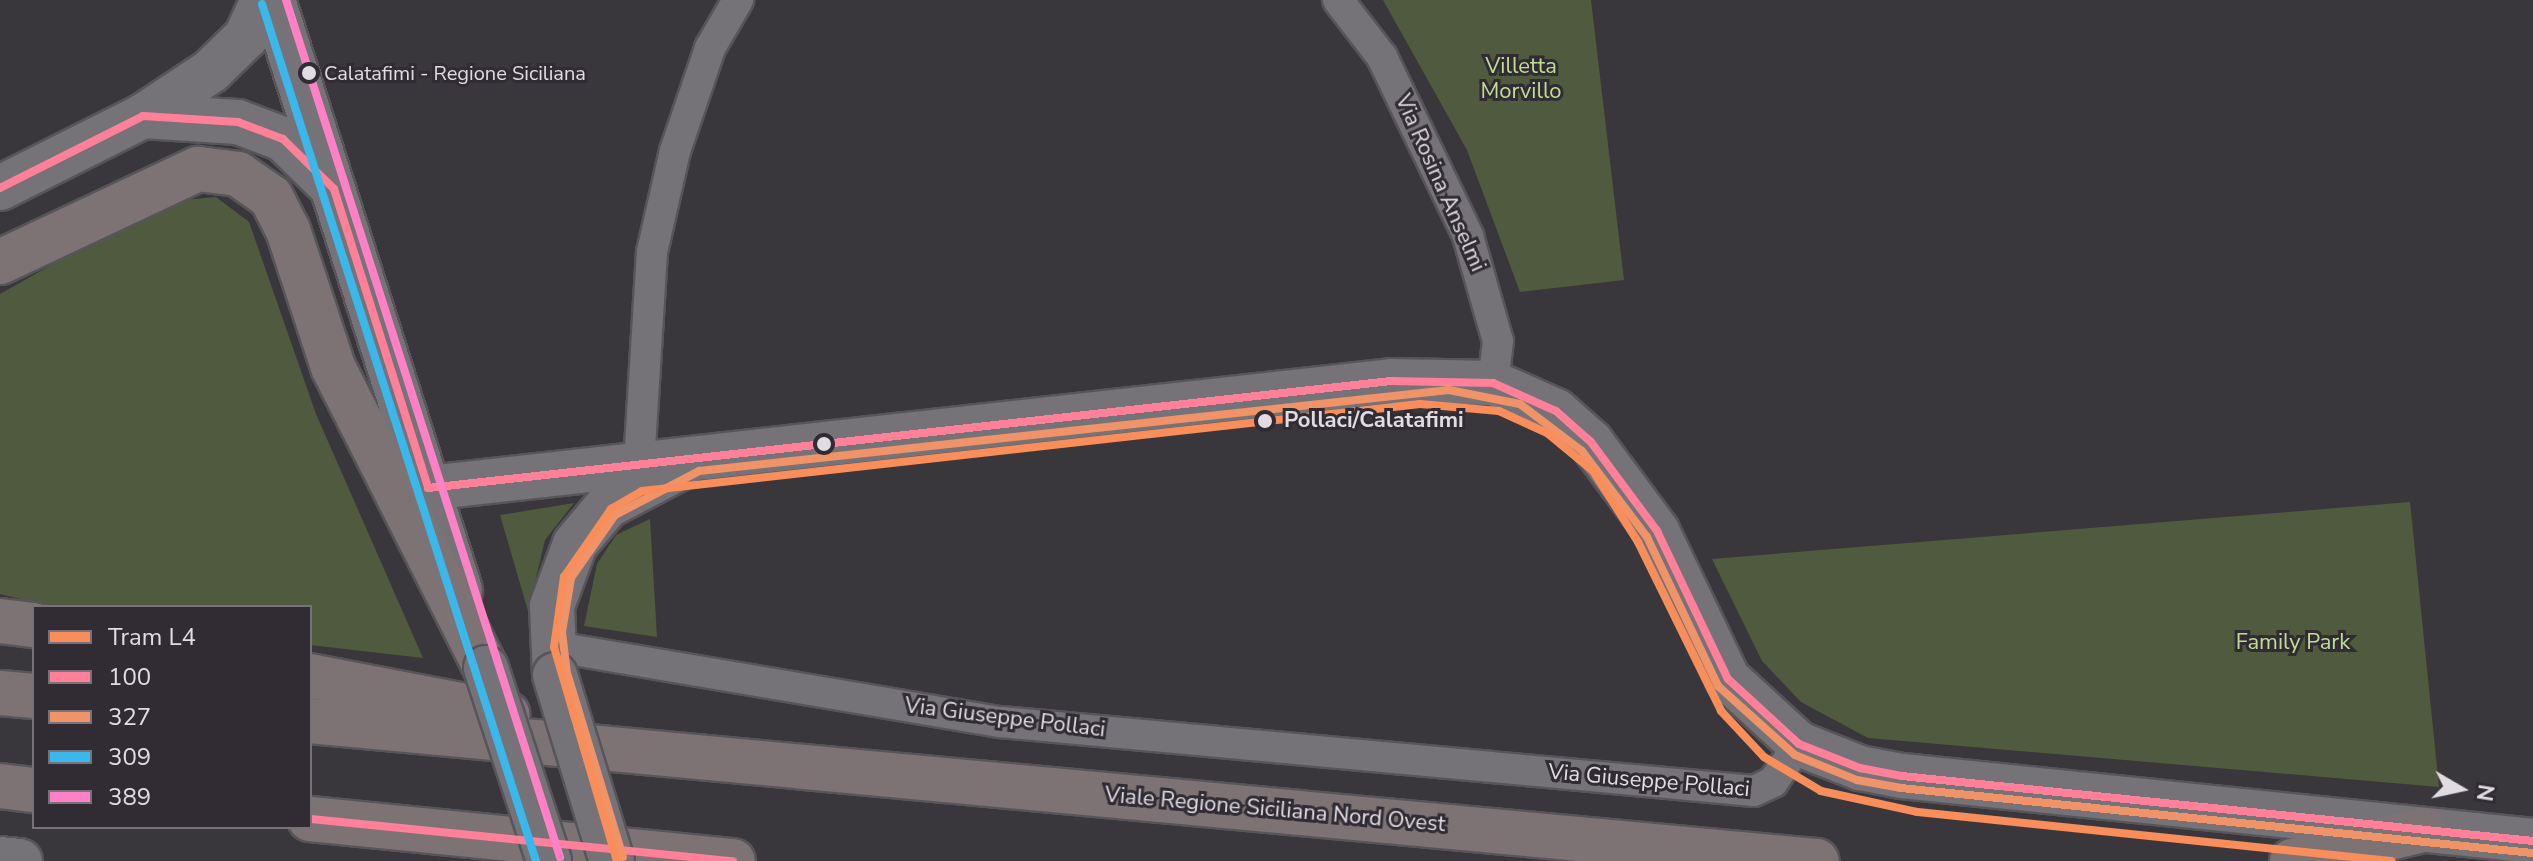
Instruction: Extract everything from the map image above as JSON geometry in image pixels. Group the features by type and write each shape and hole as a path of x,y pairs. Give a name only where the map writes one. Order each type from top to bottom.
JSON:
{"main road":[{"path":"0,262 198,169 238,174 271,197 288,230 333,367 486,668"},
{"path":"312,676 733,759"},
{"path":"0,693 32,696"},
{"path":"312,721 733,759"},
{"name":"Viale Regione Siciliana Nord Ovest","path":"733,759 1817,861"},
{"path":"0,786 32,790"},
{"path":"312,819 537,852 733,861"},
{"path":"2292,861 2423,830"}],"street":[{"path":"0,188 143,116 211,71 246,37 263,0"},
{"path":"273,0 486,668 537,852"},
{"path":"639,464 652,252 675,151 710,48 738,0"},
{"name":"Via Rosina Anselmi","path":"1338,0 1382,57 1468,236 1498,341 1493,383"},
{"path":"143,116 186,114 253,128 283,139 334,189"},
{"path":"428,488 1391,381 1493,383 1556,411 1591,442 1657,531 1728,679 1799,744 1860,768 1902,776 2533,841"},
{"path":"612,861 552,661 560,573 589,524 607,506 695,459"},
{"name":"Via Giuseppe Pollaci","path":"552,661 1001,722 1754,791 1773,782 1799,744"},
{"path":"0,859 20,861"}],"green space":[{"name":"Villetta Morvillo","path":"1383,0 1591,0 1624,280 1520,292 1467,150"},
{"path":"216,197 249,222 316,414 423,658 312,645 312,605 44,605 0,594 0,294 163,202"},
{"name":"Family Park","path":"2410,502 2439,787 1868,738 1801,702 1762,661 1712,559"},
{"path":"574,503 545,540 528,611 500,515"},
{"path":"650,519 657,637 584,626 597,564 616,535"}],"tram line":[{"name":"L4","path":"617,861 554,647 564,577 611,509 642,491 1420,404 1499,411 1547,433 1593,471 1638,542 1721,711 1764,757 1821,791 1917,812 2391,861"}],"transit line":[{"name":"389","path":"286,0 560,857"},
{"name":"309","path":"262,4 536,861"},
{"name":"100","path":"0,188 143,116 238,122 283,139 334,189 428,488 1391,381 1493,383 1556,411 1591,442 1657,531 1728,679 1799,744 1860,768 1902,776 2533,841"},
{"name":"327","path":"623,857 567,673 562,632 571,578 615,515 699,471 1449,390 1520,404 1582,451 1647,537 1718,686 1795,755 1857,780 1901,788 2532,853"},
{"name":"100","path":"312,819 733,861"}],"place":[{"name":"Calatafimi - Regione Siciliana","path":"309,73"},
{"name":"Pollaci/Calatafimi","path":"1265,421"}]}
